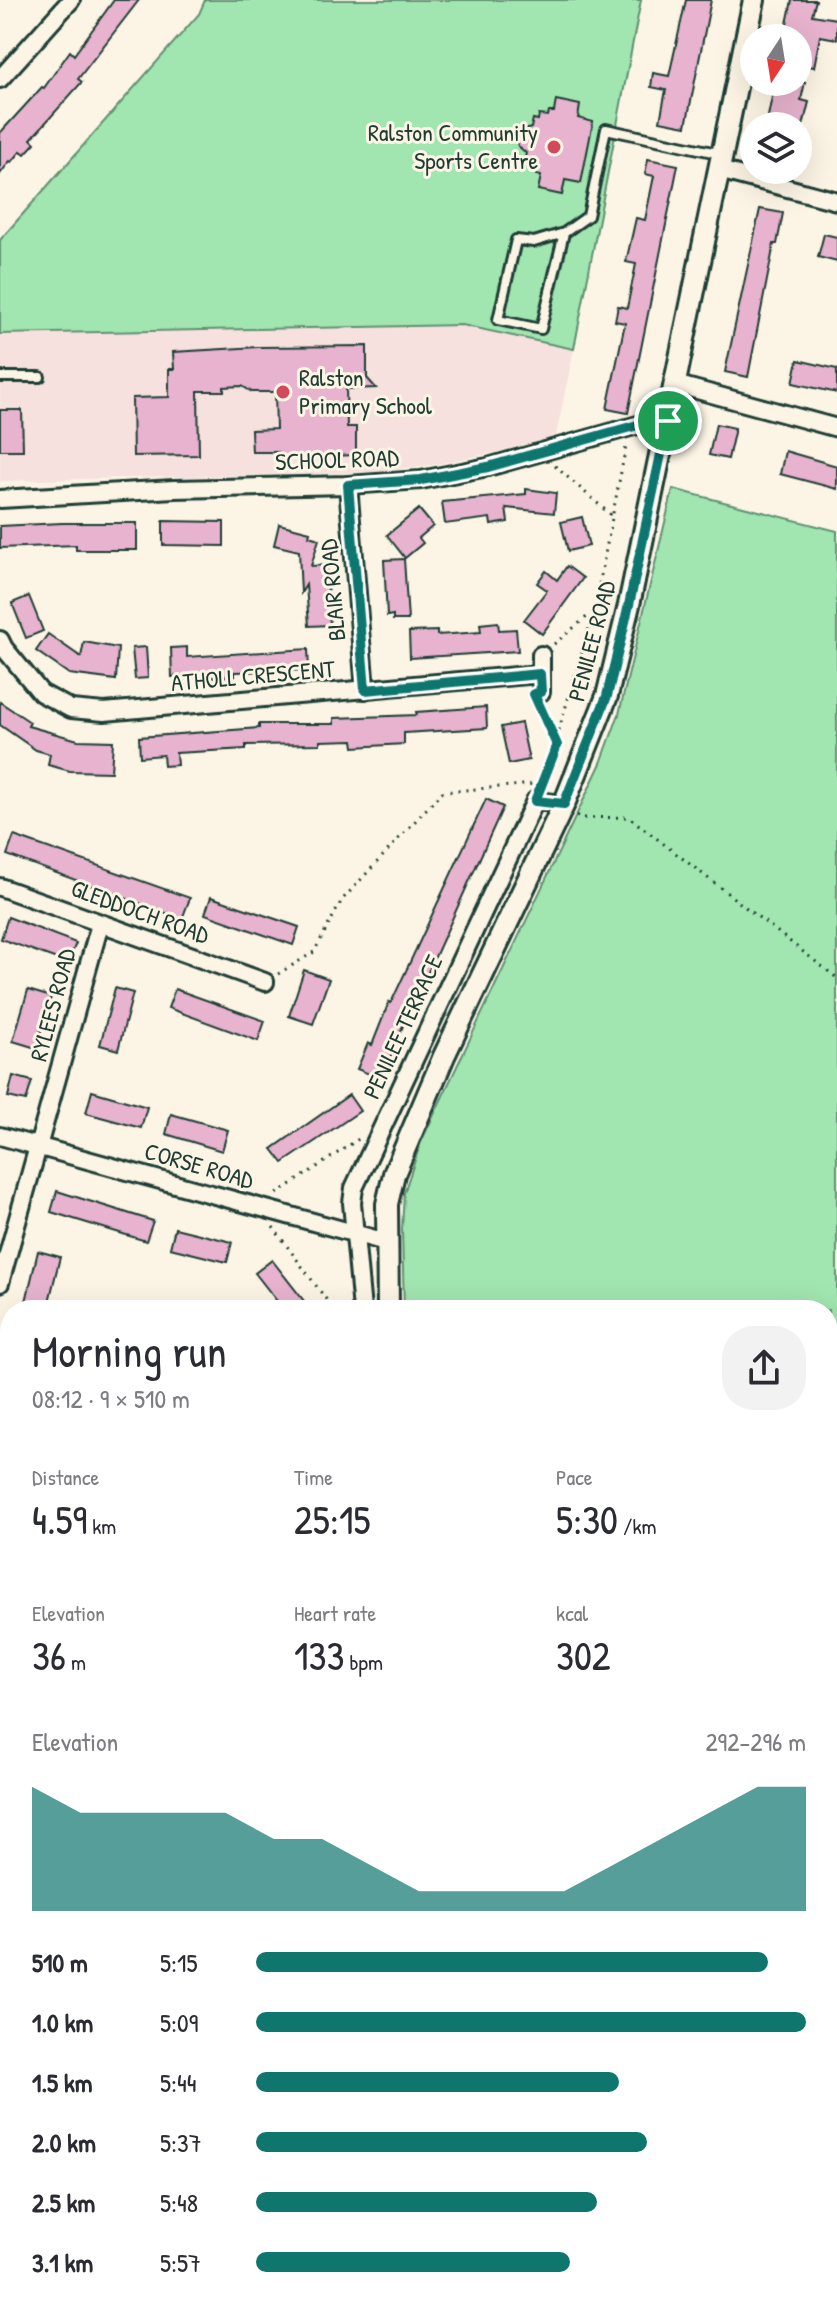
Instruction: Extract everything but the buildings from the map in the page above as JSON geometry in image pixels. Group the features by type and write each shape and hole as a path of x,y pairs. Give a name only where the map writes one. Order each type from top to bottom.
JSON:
{"street":[{"path":"0,79 71,0"},
{"name":"PENILEE ROAD","path":"388,1300 387,1204 394,1174 444,1056 564,804 607,696 668,421 754,0"},
{"path":"721,162 837,201"},
{"path":"675,384 837,428"},
{"name":"SCHOOL ROAD","path":"0,499 421,480 488,467 659,419 668,421"},
{"name":"BLAIR ROAD","path":"348,485 365,690"},
{"name":"ATHOLL CRESCENT","path":"0,640 41,693 71,709 104,712 540,674"},
{"path":"541,655 541,692"},
{"path":"535,801 564,804"},
{"name":"PENILEE TERRACE","path":"361,1300 352,1203 354,1188 535,801"},
{"name":"GLEDDOCH ROAD","path":"0,887 265,982"},
{"name":"RYLEES ROAD","path":"0,1283 100,924"},
{"name":"CORSE ROAD","path":"0,1136 386,1242"}],"lane":[{"path":"564,233 541,329 498,320 516,240 534,242 564,233 588,216 606,129 721,162"},
{"path":"0,377 40,377"}],"path":[{"path":"535,801 557,745 594,611 630,427"},
{"path":"540,453 613,516"},
{"path":"541,655 594,611"},
{"path":"541,692 534,694 557,745"},
{"path":"265,982 314,952 342,900 442,792 544,783"},
{"path":"564,804 581,818 629,817 837,978"}],"shaded area":[{"name":"Ralston Primary School","path":"462,325 574,349 556,436 438,464 376,472 0,481 0,334"}],"green space":[{"path":"205,0 641,0 574,349 462,325 0,334 0,240 199,14"},
{"path":"673,489 837,531 837,1300 404,1300 404,1193 421,1142 601,763 619,714"}],"place":[{"name":"Ralston Community Sports Centre","path":"554,147"},
{"name":"Ralston Primary School","path":"283,392"}],"route":[{"path":"659,419 668,421 607,696 564,804 535,801 557,745 534,694 541,692 540,674 365,690 348,485 421,480 488,467 659,419"}]}
